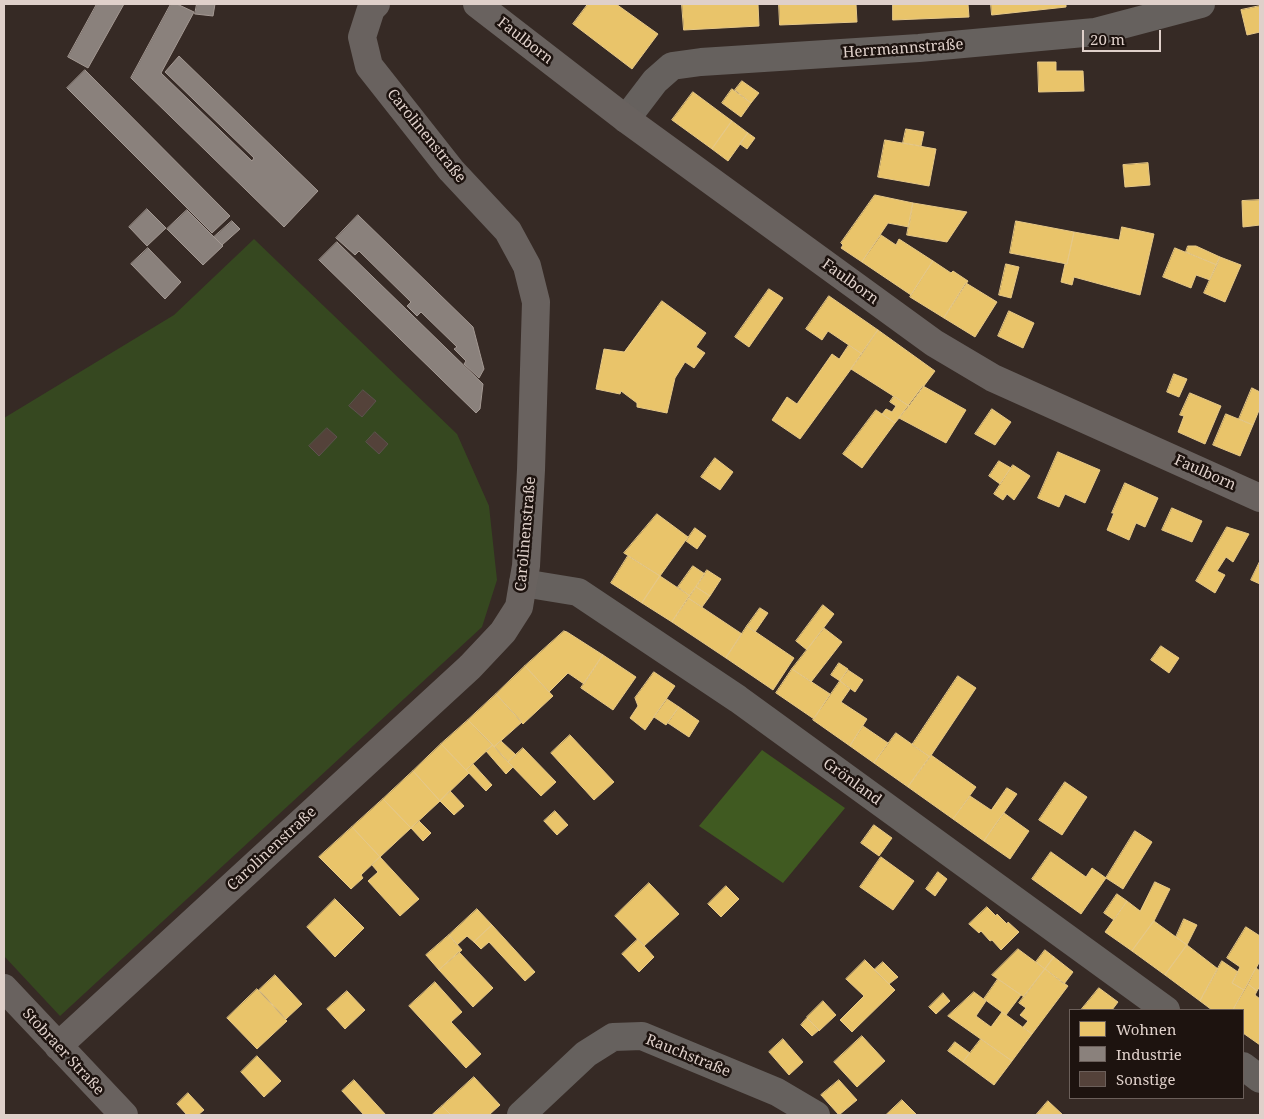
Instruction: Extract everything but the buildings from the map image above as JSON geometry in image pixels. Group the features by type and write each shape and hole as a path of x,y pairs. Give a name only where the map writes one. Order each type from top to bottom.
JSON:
{"street":[{"name":"Carolinenstraße","path":"58,1046 470,667 503,632 519,607 526,566 536,302 527,266 508,231 451,170 369,66 362,37 372,9 376,4"},
{"name":"Faulborn","path":"477,4 626,119 934,343 993,378 1260,498"},
{"name":"Herrmannstraße","path":"626,119 655,82 672,66 701,62 928,47 1095,32 1201,4"},
{"name":"Grönland","path":"523,583 578,592 738,699 1165,1009"},
{"name":"Stobraer Straße","path":"4,988 124,1115"},
{"name":"Rauchstraße","path":"521,1115 586,1054 613,1037 642,1036 777,1092 816,1115"},
{"path":"1244,1067 1260,1079"}],"green space":[{"path":"254,239 457,434 489,506 497,580 482,627 60,1016 4,956 4,418 174,315"},
{"path":"762,750 845,808 783,883 699,826"}]}
